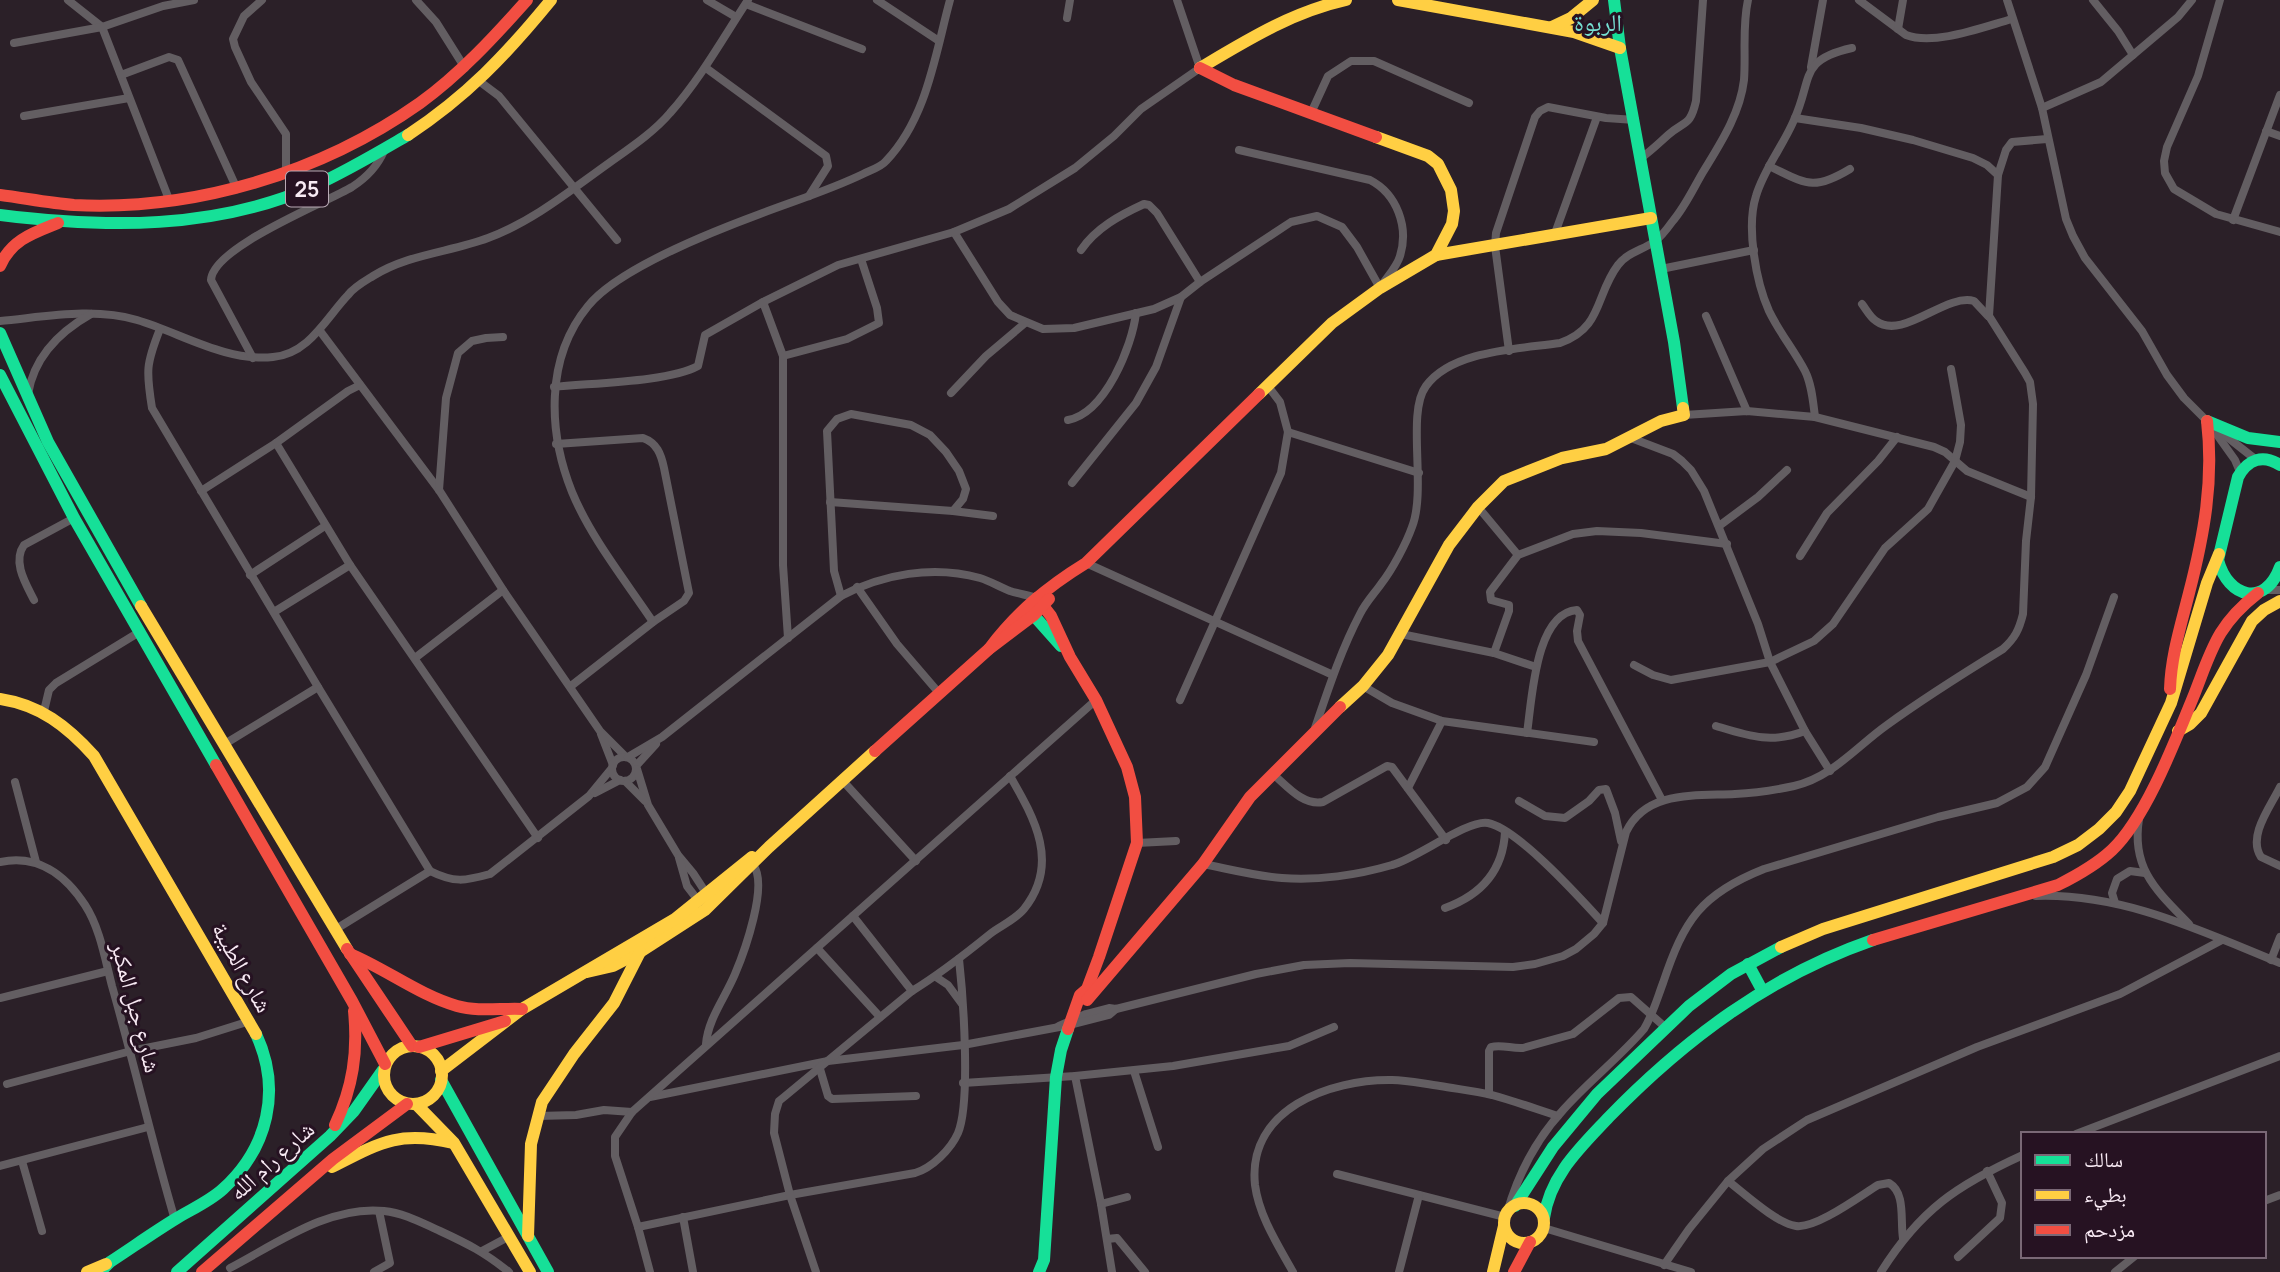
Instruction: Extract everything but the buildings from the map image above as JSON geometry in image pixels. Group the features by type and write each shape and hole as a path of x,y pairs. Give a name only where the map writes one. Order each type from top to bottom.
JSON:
{"street":[{"path":"68,0 102,27 170,202"},
{"path":"14,43 102,27 163,6 194,0"},
{"path":"262,0 244,16 233,39 234,47 251,82 286,134 286,174"},
{"path":"416,0 436,22 465,68"},
{"name":"25","path":"0,195 26,200 124,206 170,202 236,189 286,174 362,140 428,98 465,68 527,0"},
{"name":"25","path":"0,215 60,222 143,226 227,214 281,200 335,177 384,150 439,113 479,81 551,0"},
{"path":"707,0 736,17"},
{"path":"877,0 939,41"},
{"path":"653,622 593,532 572,492 556,444 554,387 570,332 589,304 611,284 642,265 755,215 841,185 884,163 902,142 916,117 950,0"},
{"path":"1067,18 1070,0"},
{"path":"1177,0 1200,68 1234,85 1429,156 1438,164 1451,190 1454,211 1452,224 1436,255"},
{"path":"554,387 669,376 689,371 698,366 705,335 763,302 838,265 954,232 1009,209 1075,168 1114,136 1141,109 1200,68 1285,20 1323,2 1346,0"},
{"path":"1398,0 1551,27 1620,48"},
{"path":"1551,27 1571,18 1593,0"},
{"path":"1614,0 1684,415"},
{"path":"1641,159 1672,132 1685,125 1692,115 1696,101 1703,0"},
{"path":"1314,731 1333,675 1358,617 1368,599 1383,582 1412,527 1418,499 1418,405 1426,386 1461,359 1560,343 1579,335 1595,314 1619,264 1656,241 1674,221 1720,144 1734,116 1744,81 1744,22 1748,0"},
{"path":"1815,417 1810,384 1805,372 1769,311 1754,250 1752,209 1769,166 1795,118 1811,67 1823,0"},
{"path":"1858,0 1906,35 1922,39 1957,34 2012,19"},
{"path":"1898,29 1903,0"},
{"path":"2007,0 2042,108 2066,219 2074,239 2085,258 2142,331 2175,387 2207,421 2228,449 2240,472"},
{"path":"2093,0 2133,55"},
{"path":"2042,108 2101,82 2178,17 2192,0"},
{"path":"2220,0 2198,76 2167,148 2165,173 2174,189 2207,209 2232,220 2280,232"},
{"path":"0,321 94,313 135,320 222,351 253,358 277,357 291,352 320,331 349,293 374,275 402,262 489,238 528,219 632,145 668,115 706,68 747,2 862,49"},
{"path":"1811,67 1831,53 1852,48"},
{"path":"121,75 169,57 178,60 236,189"},
{"path":"1311,113 1328,76 1351,61 1374,61 1469,103"},
{"path":"706,68 826,156 828,166 809,196"},
{"path":"479,81 499,96 617,240"},
{"path":"2232,220 2280,95"},
{"path":"24,116 129,98"},
{"path":"1509,351 1495,246 1496,233 1535,117 1548,107 1597,117 1635,120"},
{"path":"1554,236 1597,117"},
{"path":"1795,118 1861,128 1913,140 1973,158 1998,175"},
{"path":"2266,131 2280,136"},
{"path":"1989,316 1998,175 2006,150 2012,142 2048,139"},
{"path":"253,358 211,281 211,272 220,261 282,220 354,186 379,163 384,150"},
{"path":"1239,150 1370,180 1386,193 1401,219 1404,232 1400,258 1380,288"},
{"path":"1769,166 1804,183 1815,184 1831,180 1850,169"},
{"path":"1082,250 1090,237 1121,215 1144,204 1149,205 1157,213 1200,282"},
{"path":"954,232 998,302 1010,315 1043,329 1074,328 1154,309 1181,297 1291,222 1317,216 1342,227 1357,247 1380,288"},
{"path":"587,972 613,966 640,952 753,865 842,780 989,649 1003,629 1086,563 1332,323 1380,288 1436,255 1651,218"},
{"path":"0,266 6,253 19,239 60,222"},
{"path":"1661,269 1754,250"},
{"path":"783,356 847,340 879,323 877,308 860,258"},
{"path":"1072,483 1136,403 1156,367 1181,297"},
{"path":"647,1098 828,1061 963,1045 1109,1015 1116,1009 1256,974 1304,965 1350,963 1513,967 1535,964 1576,949 1602,923 1622,844 1637,814 1662,800 1771,790 1797,786 1819,778 1883,727 2003,649 2014,639 2023,614 2031,497 2034,419 2030,382 1989,316 1974,301 1960,299 1906,323 1884,324 1876,321 1862,304"},
{"path":"763,302 783,356 783,565 788,638"},
{"path":"28,399 31,376 43,354 59,336 94,313"},
{"path":"1068,420 1078,418 1089,411 1111,381 1134,329 1136,313"},
{"path":"1706,316 1747,411"},
{"path":"951,393 986,356 1025,323"},
{"path":"160,329 148,359 147,380 152,408 430,871 449,880 490,873 589,796 618,759 627,757 662,737 841,596 857,587 893,576 959,573 983,578 1033,604 1096,700 1127,766 1135,797 1137,844 1087,994 1072,1022 1065,1052 1060,1057 1056,1077 1045,1253 1039,1272"},
{"path":"320,331 439,490 503,590 600,731 636,768 648,804 678,855 693,873 705,901"},
{"path":"0,333 28,399 103,542 350,954 415,1046 433,1055 441,1076 548,1272"},
{"path":"439,490 446,398 458,353 472,341 503,337"},
{"path":"1634,664 1653,675 1671,680 1770,662 1814,641 1833,624 1885,548 1928,509 1955,461 1961,442 1961,425 1951,369"},
{"path":"1,379 74,518 352,1001 384,1067 388,1090 399,1101 412,1104 454,1143 530,1272"},
{"path":"201,491 360,385"},
{"path":"1180,700 1281,473 1288,432 1280,402 1267,385"},
{"path":"1087,994 1116,968 1203,864 1250,797 1314,731 1363,686 1401,634 1449,545 1478,507 1504,481 1562,458 1606,449 1661,421 1684,415 1747,411 1815,417 1941,449 1979,477 2031,497"},
{"path":"841,596 834,570 830,502 828,431 836,419 851,414 911,425 930,435 959,471 966,489 963,499 953,511"},
{"path":"2207,421 2248,438 2280,442"},
{"path":"2207,421 2256,459"},
{"path":"2171,703 2171,669 2211,495 2212,466 2207,421"},
{"path":"1288,432 1419,473"},
{"path":"1800,556 1827,513 1878,461 1897,437"},
{"path":"556,444 643,438 652,441 660,453 688,593 684,601 571,686"},
{"path":"1631,438 1673,454 1692,470 1727,544 1770,662 1805,731 1830,771"},
{"path":"276,443 350,565 537,838"},
{"path":"1530,1242 1516,1241 1508,1235 1508,1215 1539,1167 1582,1111 1689,1006 1748,964 1823,929 2053,857 2078,845 2099,829 2123,802 2171,703 2207,583 2219,554 2240,472 2246,464 2256,459 2266,458 2280,466"},
{"path":"1719,526 1758,497 1787,470"},
{"path":"830,502 993,516"},
{"path":"1478,507 1518,555"},
{"path":"34,600 19,561 20,551 24,545 74,518"},
{"path":"250,575 325,526"},
{"path":"1494,653 1509,606 1491,600 1490,592 1518,555 1573,534 1597,531 1641,533 1727,544"},
{"path":"2219,554 2220,572 2227,583 2244,594 2280,590"},
{"path":"1086,563 1333,675"},
{"path":"274,612 350,565"},
{"path":"1514,1272 1530,1242 1539,1237 1544,1223 1545,1200 1554,1180 1620,1106 1696,1038 1762,990 1804,968 1854,947 2058,885 2095,865 2115,847 2139,816 2220,629 2236,609 2276,579 2280,567"},
{"path":"857,587 897,644 939,693"},
{"path":"415,658 503,590"},
{"path":"1493,1272 1517,1183 1531,1154 1558,1116 1635,1039 1653,1015 1673,956 1697,909 1739,879 1764,869 1938,817 1997,803 2017,794 2036,779 2045,767 2086,675 2114,597"},
{"path":"2178,731 2201,713 2252,621 2280,601"},
{"path":"1527,733 1536,667 1556,618 1567,611 1577,610 1580,615 1578,641 1662,800"},
{"path":"44,711 49,690 56,683 141,631"},
{"path":"1401,634 1494,653 1536,667"},
{"path":"1363,686 1392,703 1442,721 1594,742"},
{"path":"223,745 318,687"},
{"name":"شارع الطيبة","path":"0,699 26,703 44,711 73,732 94,756 250,1021 261,1043 270,1073 269,1100 254,1152 221,1190 110,1262 87,1272"},
{"path":"650,1272 614,1147 615,1137 632,1112 1096,700"},
{"path":"1408,788 1442,721"},
{"path":"1716,726 1766,739 1780,739 1805,731"},
{"path":"600,731 616,778 648,804"},
{"path":"589,796 633,778 636,768 662,737"},
{"path":"1273,774 1313,804 1323,802 1387,766 1392,767 1446,839"},
{"path":"816,1272 790,1195 774,1133 779,1101 912,991 936,977 1022,911 1034,894 1040,878 1042,855 1039,831 1030,809 1010,776"},
{"path":"842,780 916,860"},
{"path":"0,862 36,862 15,782"},
{"path":"2280,787 2255,843 2260,857 2280,866"},
{"path":"1519,801 1545,816 1565,818 1599,790 1606,789 1622,844"},
{"path":"2139,816 2138,850 2145,873 2150,883 2191,926"},
{"path":"1203,864 1282,878 1331,877 1393,865 1474,822 1493,824 1521,841 1602,923"},
{"path":"1445,908 1463,902 1487,884 1500,861 1505,832"},
{"path":"1137,844 1177,841"},
{"path":"412,1104 431,1097 441,1076 522,1009 705,901 749,859 769,847"},
{"name":"شارع جبل المكبر","path":"36,862 61,878 85,904 93,919 175,1220"},
{"path":"706,1044 710,1024 742,957 760,884 758,871 753,865"},
{"path":"2115,903 2113,888 2121,875 2135,870 2145,873"},
{"path":"337,929 430,871"},
{"path":"2018,897 2075,897 2115,903 2191,926 2276,962 2280,937"},
{"path":"853,916 912,991"},
{"path":"1664,1265 1728,1181 1763,1149 1807,1120 1977,1047 2120,994 2222,940"},
{"path":"817,948 880,1017"},
{"path":"528,1236 530,1158 542,1102 614,1003 640,952"},
{"path":"1098,961 1114,953 1129,952"},
{"path":"350,954 374,963 433,997 461,1007 522,1009"},
{"path":"638,1227 922,1171 946,1149 958,1132 963,1083 959,959"},
{"path":"1098,961 1106,969 1116,968"},
{"path":"1748,964 1762,990"},
{"path":"0,998 108,971"},
{"path":"936,977 948,985 962,1004"},
{"path":"1489,1094 1489,1052 1492,1047 1500,1045 1523,1048 1573,1034 1619,998 1631,997 1665,1027"},
{"path":"330,1136 349,1094 356,1059 357,1035 352,1001"},
{"path":"384,1067 396,1052 508,1020"},
{"path":"7,1084 131,1051 196,1038 250,1021"},
{"path":"963,1083 1134,1071 1289,1046 1334,1027"},
{"path":"2081,1132 2280,1056"},
{"name":"شارع رام الله","path":"177,1272 330,1136 354,1111 384,1067"},
{"path":"820,1069 828,1096 832,1100 916,1096"},
{"path":"1134,1071 1158,1147"},
{"path":"1075,1076 1112,1272"},
{"path":"1293,1272 1269,1229 1255,1188 1256,1157 1262,1136 1293,1106 1340,1086 1392,1080 1489,1094 1558,1116"},
{"name":"شارع رام الله","path":"201,1272 310,1178 412,1104"},
{"path":"538,1116 576,1115 604,1110 632,1112"},
{"path":"0,1166 148,1127"},
{"path":"310,1178 397,1137 414,1135 454,1143"},
{"path":"1881,1272 1903,1238 1927,1212 1945,1197 1987,1171 2021,1155"},
{"path":"22,1161 42,1231"},
{"path":"1958,1257 2000,1218 2002,1203 1987,1171"},
{"path":"1337,1174 1508,1215 1530,1204 1538,1209 1544,1223 1691,1272"},
{"path":"1728,1181 1774,1216 1798,1227 1814,1223 1878,1185 1889,1183 1898,1190 1903,1238"},
{"path":"1399,1272 1419,1195"},
{"path":"1101,1204 1128,1197"},
{"path":"218,1258 231,1270 326,1219 355,1212 379,1211 399,1213 414,1219 482,1251 509,1272"},
{"path":"374,1272 390,1262 379,1211"},
{"path":"683,1217 693,1272"},
{"path":"482,1251 510,1236"},
{"path":"1107,1239 1116,1238 1145,1272"},
{"path":"2115,1272 2132,1258"},
{"name":"شارع الطيبة","path":"100,1272 110,1262"}],"traffic: fast":[{"path":"1614,0 1620,48 1674,342 1683,408"},
{"path":"0,215 120,223 199,218 238,211 314,186 408,135"},
{"path":"0,333 48,442 141,606"},
{"path":"0,375 74,518 216,765"},
{"path":"2207,421 2248,438 2280,442"},
{"path":"2280,465 2268,460 2256,460 2246,466 2238,477 2218,560 2230,583 2247,593 2265,589 2280,567"},
{"path":"1029,610 1061,646"},
{"path":"1544,1218 1553,1188 1568,1163 1609,1117 1668,1062 1730,1013 1764,991 1835,955 1873,940"},
{"path":"1515,1206 1553,1147 1597,1094 1689,1006 1731,974 1781,947"},
{"path":"1748,964 1762,990"},
{"path":"1039,1272 1044,1260 1056,1077 1068,1029"},
{"path":"100,1272 110,1262 168,1223 218,1193 251,1155 260,1137 269,1097 264,1055 256,1034"},
{"path":"177,1272 330,1136 354,1111 383,1070"},
{"path":"441,1080 548,1272"}],"traffic: slow":[{"path":"408,135 485,74 551,0"},
{"path":"1200,68 1288,19 1346,0"},
{"path":"1398,0 1574,32 1620,48"},
{"path":"1552,27 1571,18 1593,0"},
{"path":"1259,394 1332,323 1380,288 1436,255 1452,224 1454,211 1451,190 1438,164 1428,156 1376,137"},
{"path":"1436,255 1651,218"},
{"path":"1340,707 1363,686 1388,655 1449,545 1478,507 1504,481 1562,458 1606,449 1661,421 1684,415 1683,408"},
{"path":"1781,947 1823,929 2053,857 2078,845 2099,829 2116,812 2130,791 2171,703 2207,583 2219,554"},
{"path":"2178,731 2201,713 2252,621 2280,601"},
{"path":"141,606 347,949"},
{"path":"0,699 28,706 52,718 74,735 94,756 256,1034"},
{"path":"587,972 613,966 640,952 705,910 769,847 875,751"},
{"path":"441,1071 522,1009 675,919 752,857"},
{"path":"528,1236 531,1144 542,1102 574,1054 614,1003 640,952"},
{"path":"413,1046 429,1051 437,1059 442,1075 437,1091 429,1099 413,1104 397,1099 389,1091 384,1075 389,1059 397,1051 413,1046"},
{"path":"416,1104 454,1143 530,1272"},
{"path":"332,1167 390,1141 418,1138 453,1143"},
{"path":"1524,1203 1538,1209 1544,1223 1538,1237 1524,1243 1510,1237 1504,1223 1510,1209 1524,1203"},
{"path":"1493,1272 1504,1226"},
{"path":"87,1272 106,1264"}],"traffic: jam":[{"path":"0,195 74,205 165,201 211,194 299,168 382,128 435,92 463,67 527,0"},
{"path":"1200,68 1234,85 1376,137"},
{"path":"0,266 17,244 58,223"},
{"path":"989,649 1022,612 1058,581 1086,563 1259,394"},
{"path":"2170,689 2174,653 2199,550 2206,508 2209,465 2207,421"},
{"path":"1873,940 2058,885 2112,850 2137,818 2159,777 2217,639 2233,616 2258,593"},
{"path":"1037,598 1051,616 1070,657 1096,700 1127,767 1135,797 1137,843 1099,957 1087,989 1080,995 1068,1029"},
{"path":"875,751 989,649 1034,615 1049,599"},
{"path":"1087,1000 1203,864 1250,797 1340,707"},
{"path":"216,765 352,1001 385,1064"},
{"path":"347,949 412,1046"},
{"path":"350,954 429,995 457,1006 522,1009"},
{"path":"335,1125 353,1069 354,1011"},
{"path":"419,1047 505,1021"},
{"path":"202,1272 333,1159 407,1104"},
{"path":"1514,1272 1530,1242"}],"district":[{"name":"الربوة","path":"1598,21"}]}
